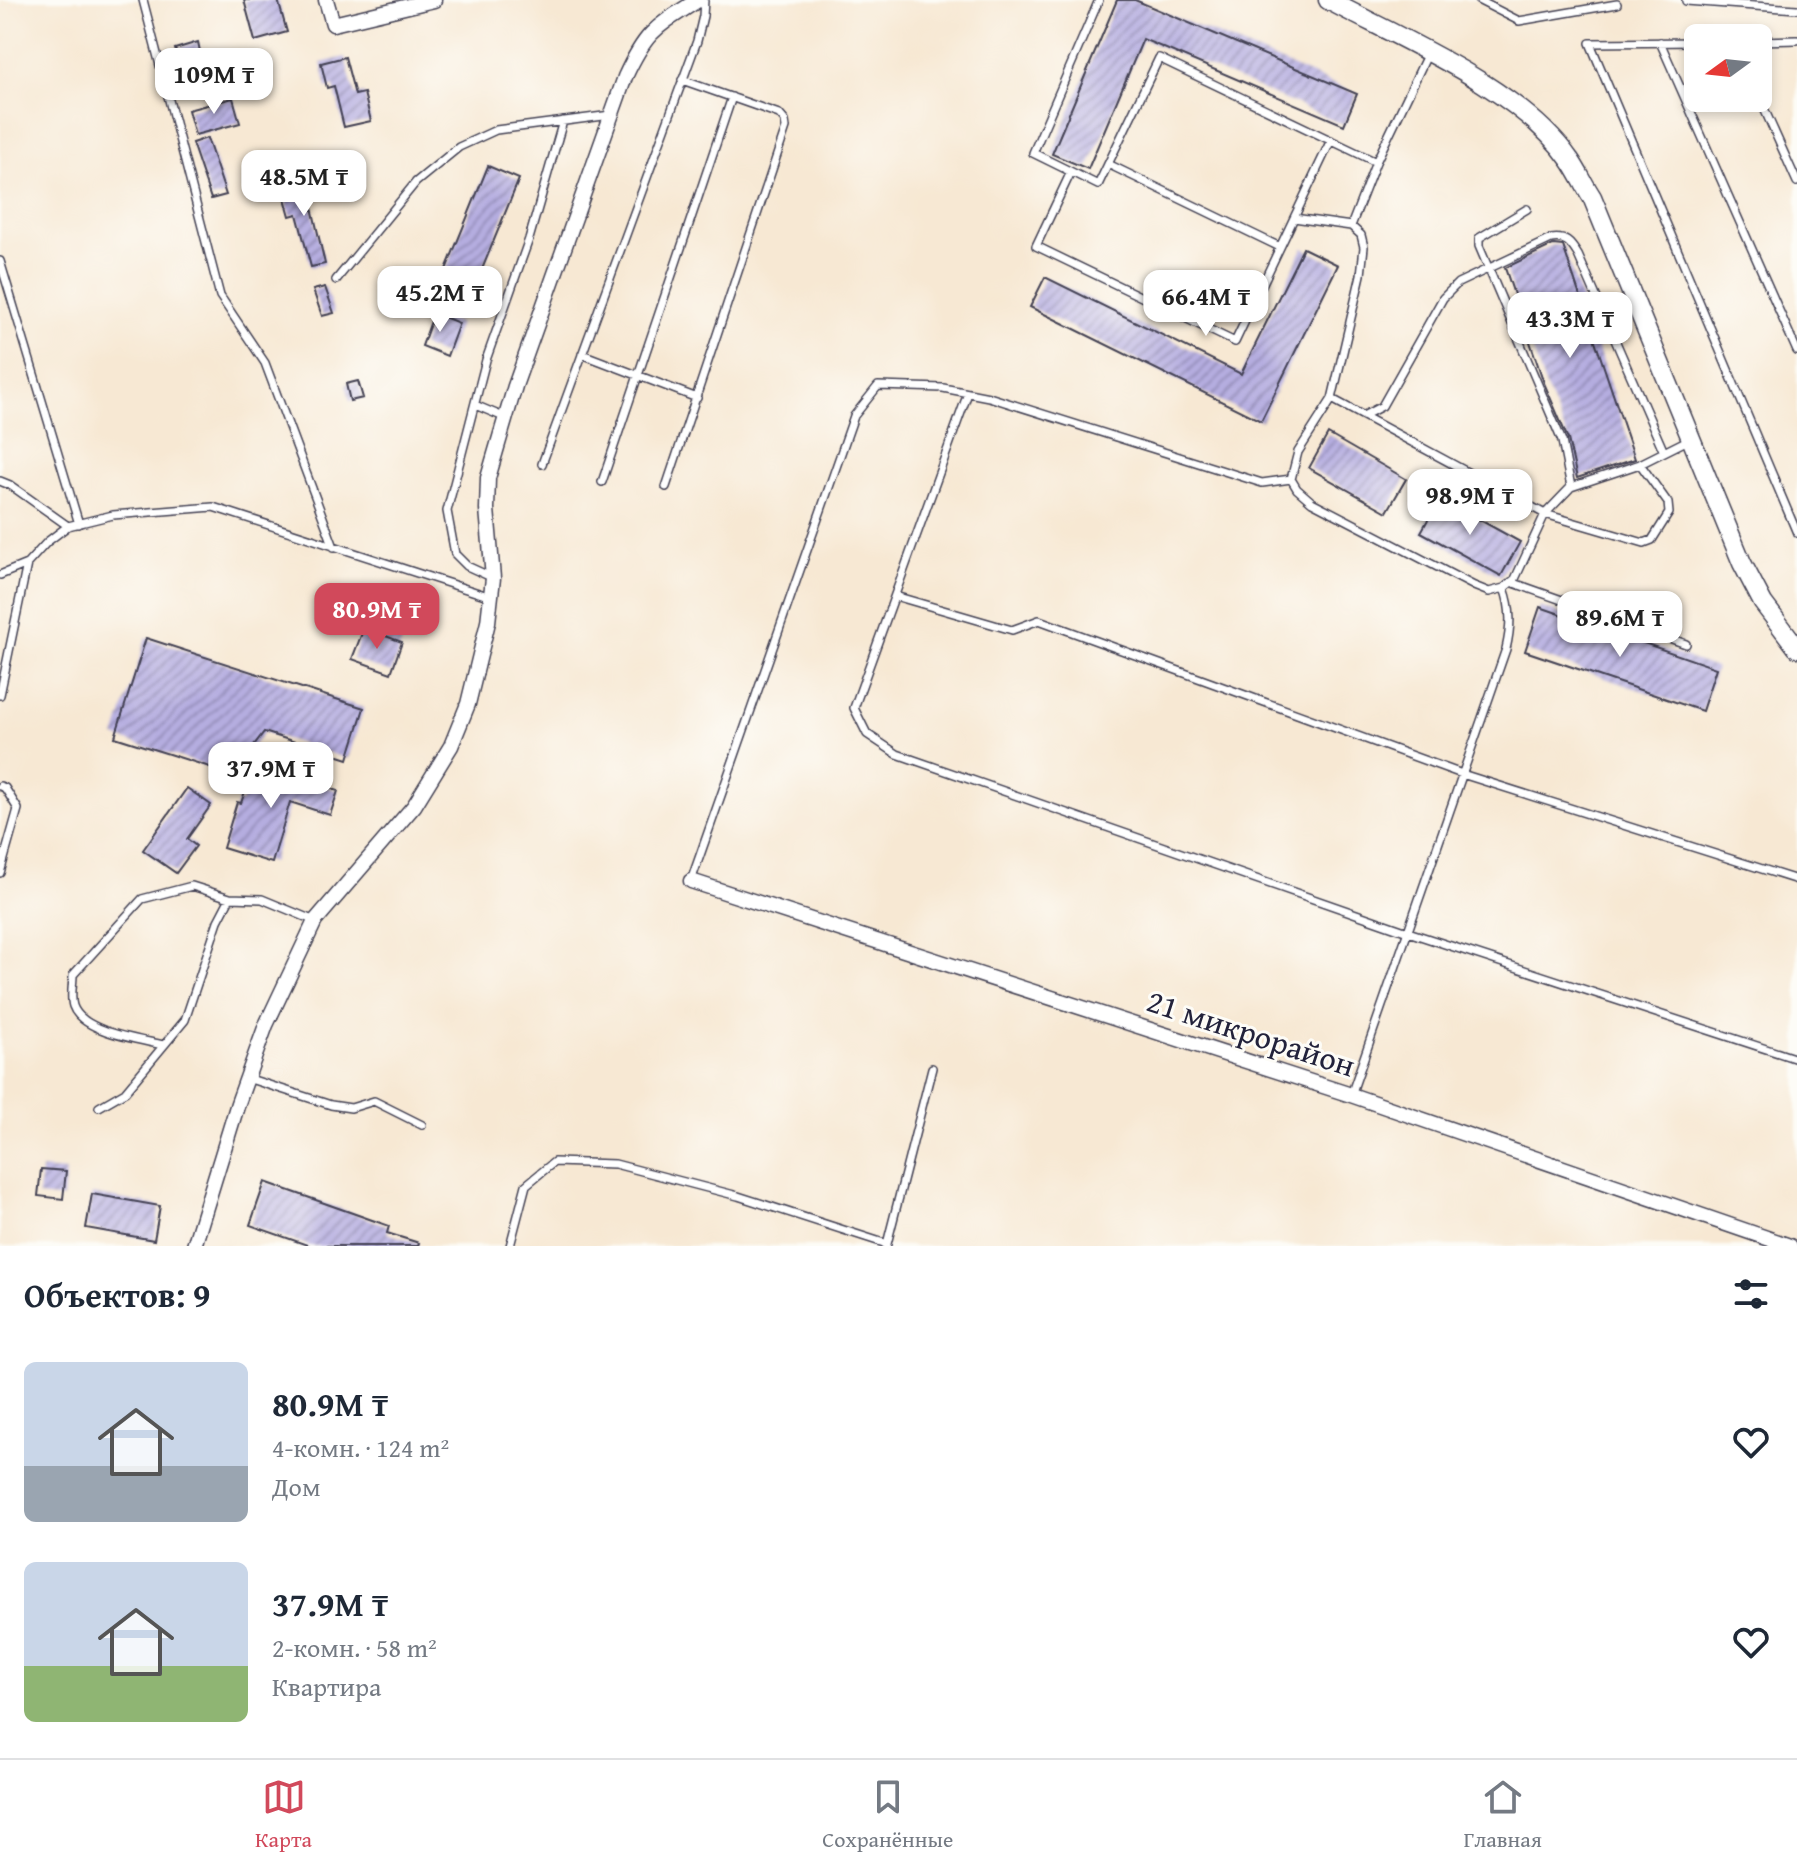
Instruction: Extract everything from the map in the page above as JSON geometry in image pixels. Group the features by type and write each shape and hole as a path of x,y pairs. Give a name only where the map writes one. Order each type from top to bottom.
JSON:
{"street":[{"path":"326,0 333,24 434,0"},
{"path":"194,1246 266,1025 315,921 414,806 451,746 468,704 488,622 493,578 487,509 488,478 506,418 611,115 638,49 654,28 701,0"},
{"path":"1328,0 1498,93 1539,126 1569,158 1592,197 1742,563 1763,603 1797,648"},
{"name":"21 микрорайон","path":"691,881 1351,1095 1790,1246"}],"lane":[{"path":"143,0 220,296 265,363 334,547"},
{"path":"542,464 701,28 701,0"},
{"path":"1099,0 1033,153 1098,185 1159,58 1376,162"},
{"path":"1478,0 1519,21 1617,4"},
{"path":"1686,1 1752,3 1797,9"},
{"path":"1772,41 1797,40"},
{"path":"1660,42 1797,351"},
{"path":"1684,42 1590,43 1797,533"},
{"path":"1351,226 1376,162 1428,53"},
{"path":"666,487 786,128 779,114 682,80"},
{"path":"602,482 732,97"},
{"path":"1766,112 1797,182"},
{"path":"336,280 416,182 459,147 496,130 611,115"},
{"path":"493,578 467,566 455,554 447,511 486,360 529,239 563,121"},
{"path":"1071,172 1036,246 1235,342 1331,140"},
{"path":"1108,164 1280,247"},
{"path":"1527,209 1479,238 1479,246 1562,441 1571,487"},
{"path":"1294,218 1351,226 1361,235 1364,247 1361,275 1332,399 1298,452 1291,479 1297,489 1312,502 1489,592 1508,585 1686,644"},
{"path":"1363,416 1382,406 1443,298 1458,283 1551,239 1561,238 1570,242 1578,255 1664,452"},
{"path":"0,261 79,524"},
{"path":"582,354 697,398"},
{"path":"691,881 854,416 878,386 943,388 989,397 1262,483 1291,479"},
{"path":"968,393 854,708 867,734 897,754 1408,932 1797,1059"},
{"path":"1332,399 1545,514 1644,543 1652,540 1669,513 1668,503 1640,464"},
{"path":"475,405 506,418"},
{"path":"1351,1095 1506,649 1511,628 1508,585 1545,514 1571,487 1640,464 1690,439"},
{"path":"0,474 10,485 68,526"},
{"path":"0,481 10,485"},
{"path":"0,575 27,564 47,542 68,526 113,515 213,507 491,597"},
{"path":"0,695 27,564"},
{"path":"895,596 1012,630 1039,620 1462,774 1797,880"},
{"path":"0,786 5,788 18,809 0,873"},
{"path":"163,1045 103,1030 78,1017 72,1003 73,975 142,899 192,886 230,898 262,899 315,921"},
{"path":"99,1107 125,1092 185,1020 218,921 230,898"},
{"path":"510,1246 526,1185 554,1162 615,1164 738,1196 886,1245 932,1068"},
{"path":"247,1078 331,1105 351,1108 374,1101 422,1125"}],"building":[{"path":"244,0 278,0 287,32 255,41"},
{"path":"1117,0 1135,0 1357,94 1344,125 1143,39 1088,169 1052,154"},
{"path":"198,42 201,56 179,62 175,49"},
{"path":"345,57 355,95 364,93 371,121 344,127 334,86 327,88 321,63"},
{"path":"233,98 240,123 195,135 188,110"},
{"path":"207,138 226,195 211,199 192,143"},
{"path":"488,166 519,179 476,284 445,272"},
{"path":"305,177 325,264 311,267 297,214 290,216 281,184"},
{"path":"1553,245 1563,246 1635,459 1577,478 1568,439 1544,383 1505,268"},
{"path":"1303,248 1338,265 1261,421 1030,307 1045,277 1241,374"},
{"path":"325,287 334,313 322,316 313,290"},
{"path":"434,313 459,323 447,356 422,346"},
{"path":"358,381 363,398 350,401 346,384"},
{"path":"1328,434 1406,479 1387,512 1309,468"},
{"path":"1440,498 1520,542 1501,576 1421,532"},
{"path":"1540,607 1716,668 1702,711 1525,651"},
{"path":"364,628 402,642 391,673 352,659"},
{"path":"146,638 364,708 348,759 264,732 232,774 115,737"},
{"path":"249,761 338,791 330,815 290,802 272,863 223,848 237,802 241,803 249,780 244,778"},
{"path":"187,788 211,805 187,839 196,846 176,873 143,850"},
{"path":"41,1169 66,1171 63,1199 38,1196"},
{"path":"265,1182 389,1226 387,1233 419,1243 418,1246 310,1246 250,1225"},
{"path":"92,1194 160,1206 154,1240 86,1228"}]}
